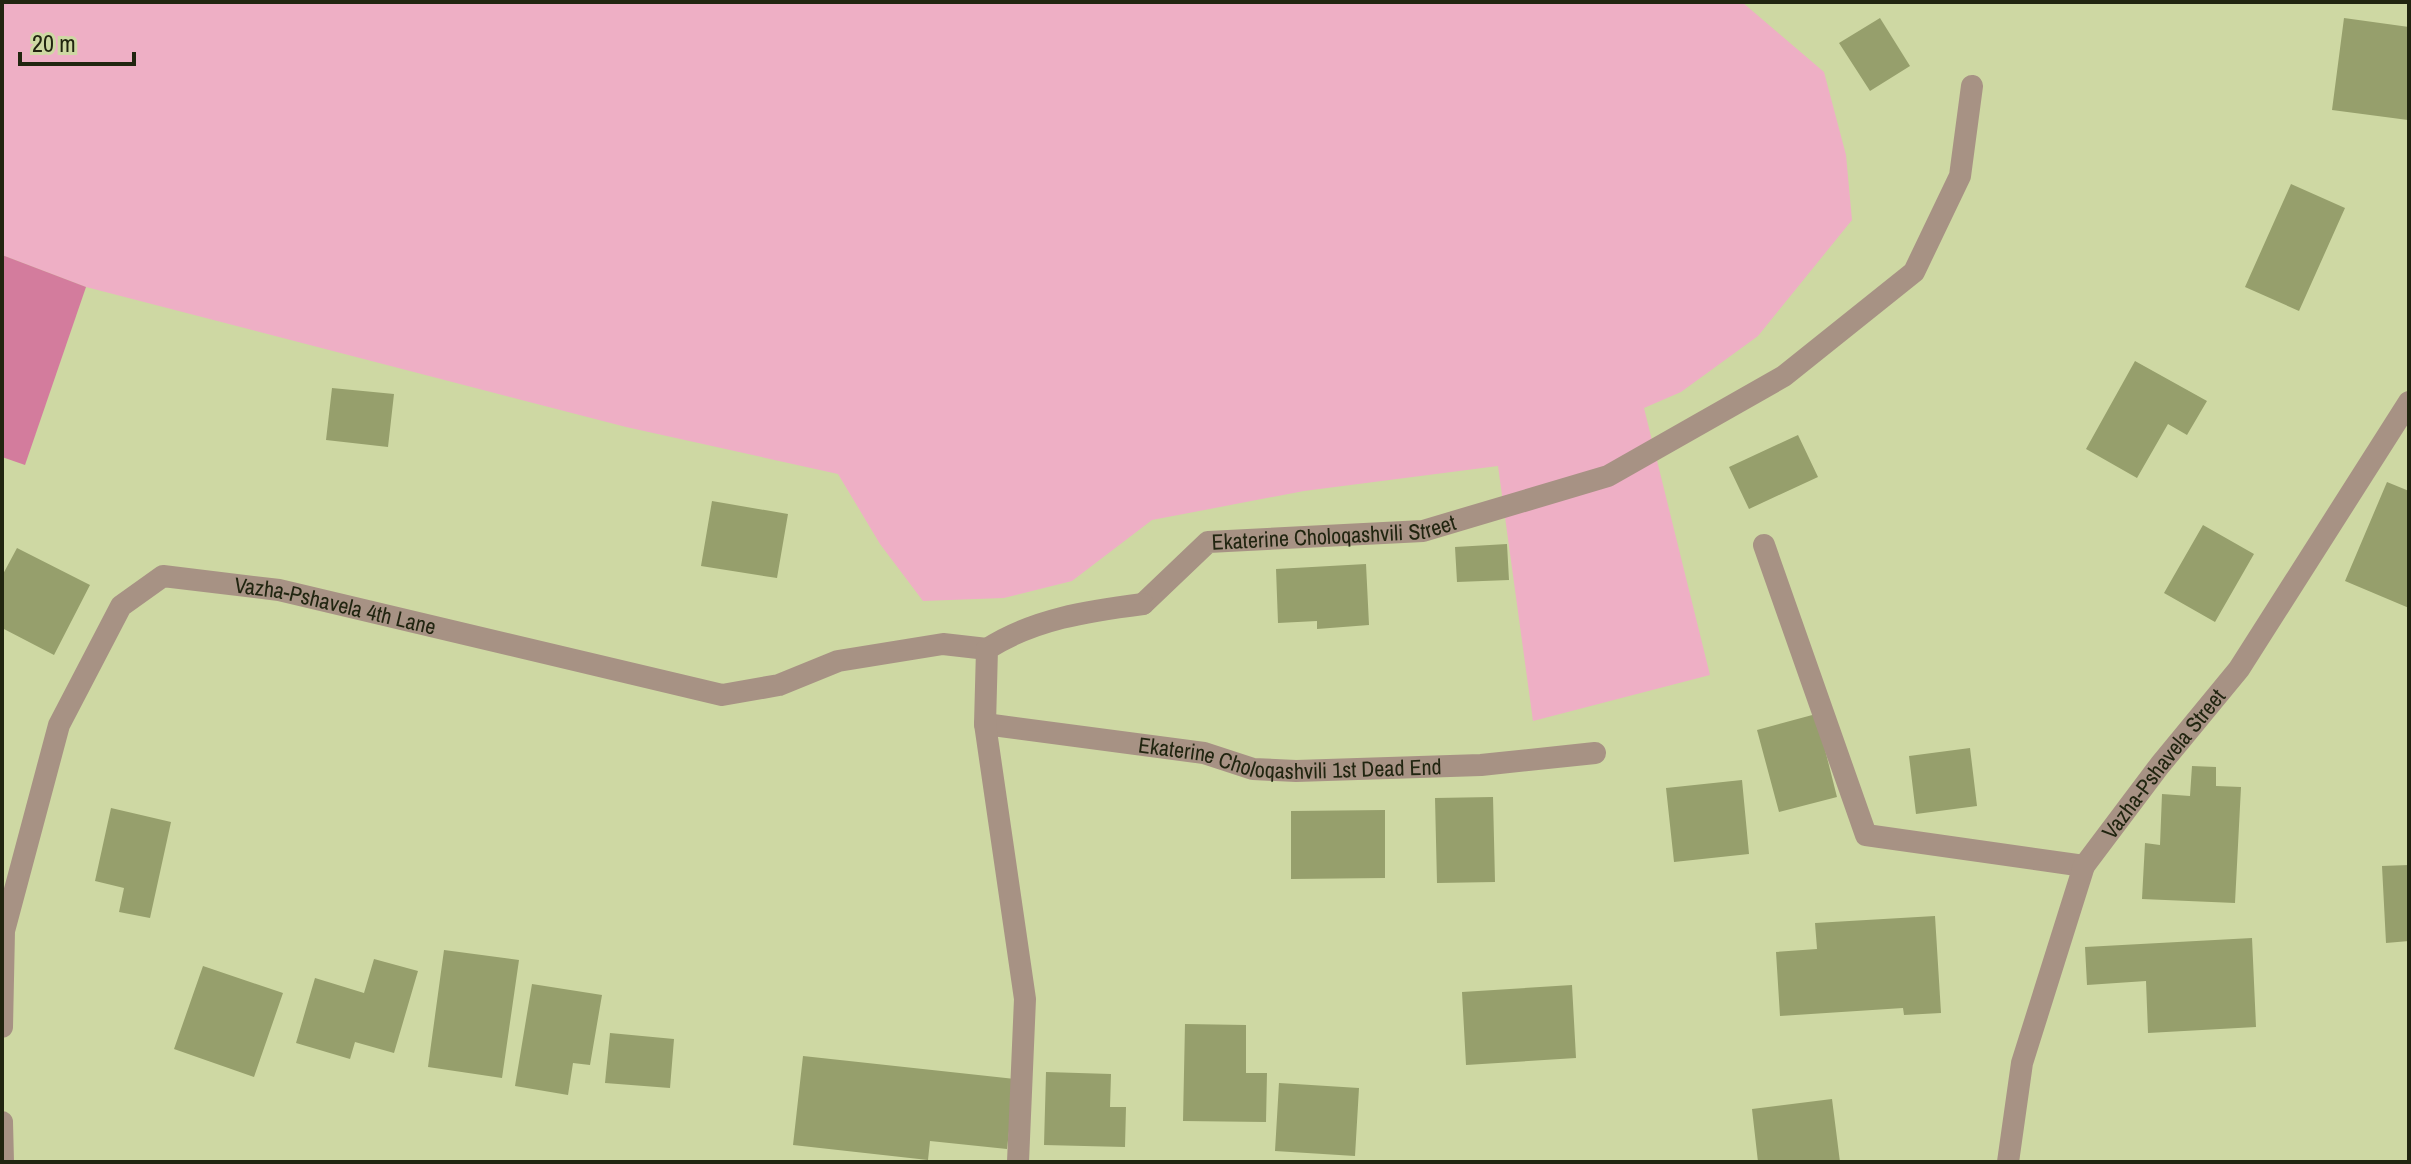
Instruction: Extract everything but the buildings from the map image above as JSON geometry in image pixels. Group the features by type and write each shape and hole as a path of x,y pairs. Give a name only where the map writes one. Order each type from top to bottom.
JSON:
{"street":[{"name":"Ekaterine Choloqashvili Street","path":"987,649 1010,635 1078,612 1143,604 1208,542 1423,531 1608,476 1784,376 1914,272 1960,176 1972,86"},
{"name":"Vazha-Pshavela Street","path":"2008,1162 2022,1063 2084,866 2160,765 2239,669 2409,402"},
{"path":"1764,545 1866,835 2084,866"},
{"name":"Vazha-Pshavela 4th Lane","path":"2,1027 4,931 59,725 121,606 163,576 279,590 722,695 779,685 838,661 943,644 987,649"},
{"path":"987,649 985,724 1025,999 1018,1162"},
{"name":"Ekaterine Choloqashvili 1st Dead End","path":"985,724 1204,753 1253,769 1296,771 1481,765 1595,753"},
{"path":"2,1122 3,1162"}],"shaded area":[{"path":"2,2 1742,2 1824,72 1846,155 1852,220 1758,336 1681,392 1644,408 1710,675 1533,721 1498,466 1304,491 1152,520 1072,581 1004,598 923,601 880,544 838,474 626,427 86,287 2,255"},
{"path":"2,255 86,287 25,465 2,457"}]}
